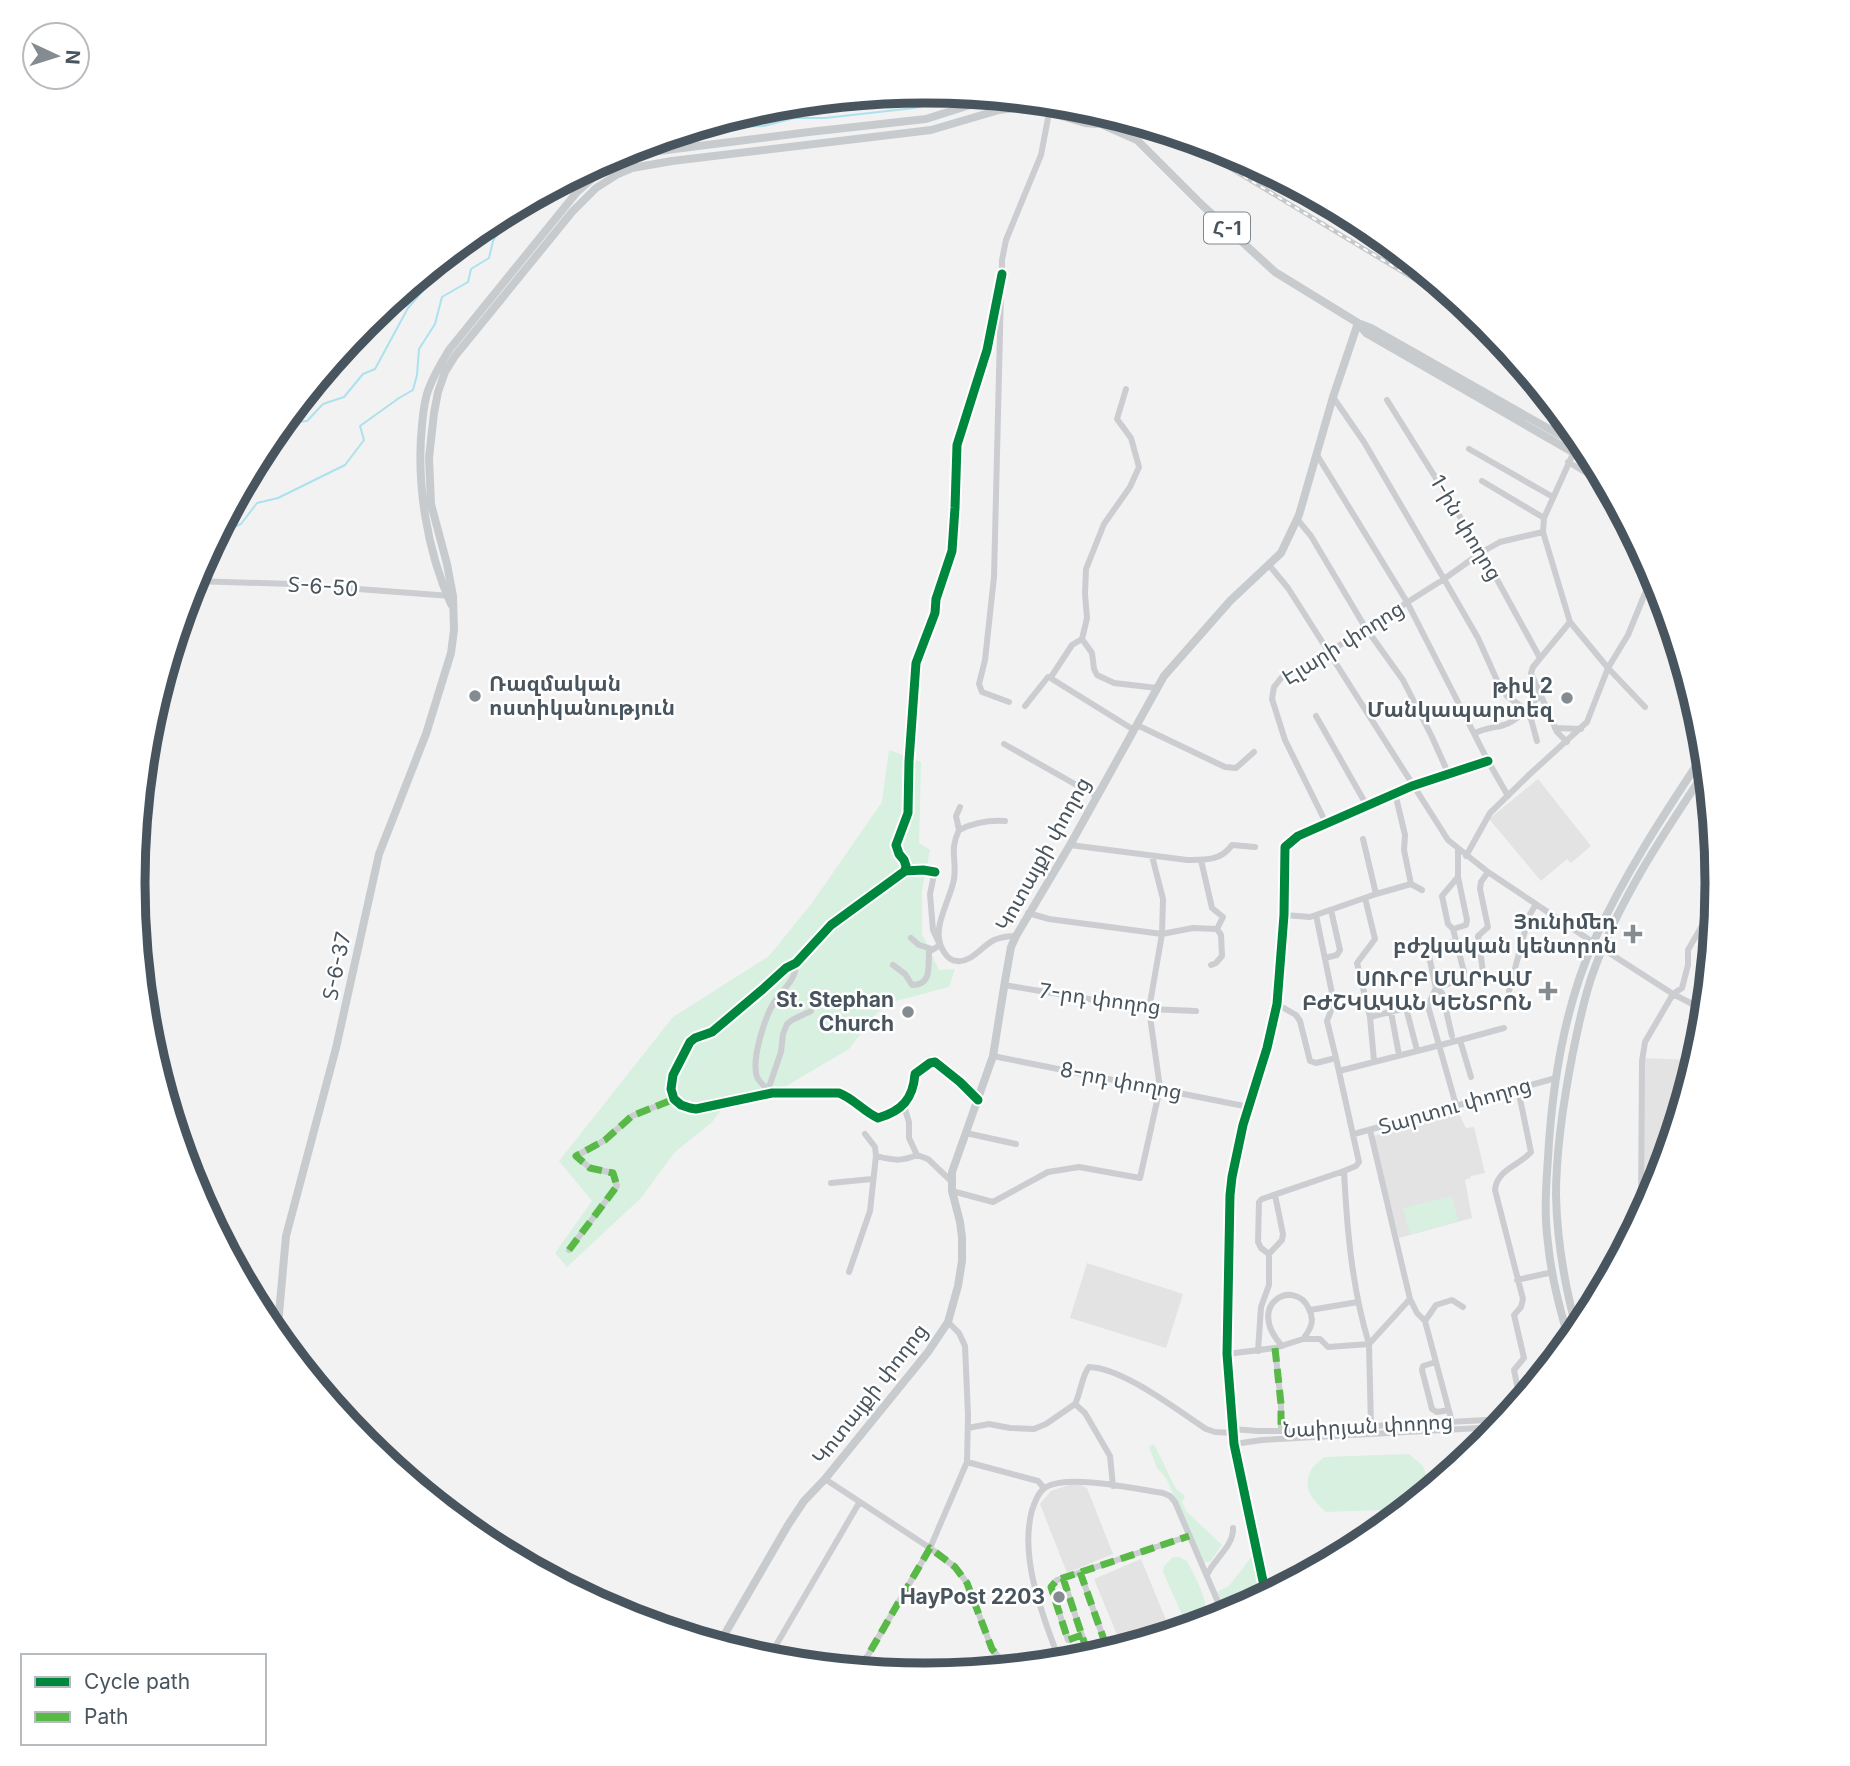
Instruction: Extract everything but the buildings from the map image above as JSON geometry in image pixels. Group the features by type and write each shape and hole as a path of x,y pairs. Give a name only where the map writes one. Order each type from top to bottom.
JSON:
{"main road":[{"name":"Տ-6-37","path":"659,151 926,119 971,105"},
{"name":"Տ-6-37","path":"279,1318 286,1236 337,1048 379,855 426,734 452,653 453,610 431,544 419,457 428,391 438,367 449,351 572,212 596,188 618,174 632,168 672,161 931,130 1009,108"},
{"name":"Հ-1","path":"1053,114 1085,123 1102,124"},
{"name":"Հ-1","path":"1104,124 1137,140 1275,272 1569,445"},
{"path":"670,149 672,161"},
{"name":"Տ-6-37","path":"488,307 577,192 592,179"},
{"name":"Կոտայքի փողոց","path":"724,1636 804,1501 928,1352 948,1322 962,1261 960,1222 952,1191 952,1172 993,1056 1011,947 1164,676 1230,601 1281,553 1297,519 1358,323"},
{"path":"1565,1327 1547,1242 1545,1194 1556,1078 1570,1014 1593,942 1615,898 1696,767"},
{"path":"1573,1316 1560,1251 1556,1194 1560,1136 1580,1017 1602,948 1629,894 1698,782"}],"street":[{"path":"1009,702 982,692 979,684 985,660 995,577 1002,260 1006,240 1041,155 1049,114"},
{"path":"905,872 906,866 897,845 908,813 916,663 935,613 936,599 952,551 957,444 986,349 1002,274"},
{"path":"1025,706 1048,677 1051,677 1072,645 1082,639 1087,618 1086,569 1104,524 1130,487 1139,467 1131,438 1117,419 1126,389"},
{"path":"1333,397 1364,442 1478,638 1500,687 1526,710 1536,741"},
{"name":"1-ին փողոց","path":"1387,400 1482,552 1539,658"},
{"path":"1469,449 1553,498"},
{"path":"1574,451 1544,518 1543,532 1570,622 1645,707"},
{"path":"1317,455 1407,602 1508,796"},
{"path":"1568,462 1588,474"},
{"path":"1482,481 1544,518"},
{"path":"1297,519 1311,536 1365,627 1403,680 1449,775"},
{"name":"Էլարի փողոց","path":"1326,823 1285,740 1272,699 1273,687 1282,677 1329,652 1482,552 1500,542 1543,532"},
{"path":"1269,565 1288,588 1440,831 1458,850 1602,948 1695,1005"},
{"name":"Տ-6-50","path":"207,581 450,596"},
{"path":"1466,856 1490,813 1587,722 1608,668 1628,635 1646,589"},
{"path":"1567,741 1555,728 1531,673 1539,658 1570,622"},
{"path":"1082,639 1092,653 1097,675 1114,682 1157,688"},
{"path":"1051,677 1135,727 1225,767 1236,768 1254,752"},
{"path":"1475,733 1504,725 1519,717 1540,695"},
{"path":"1316,716 1367,806"},
{"path":"1555,728 1581,729"},
{"path":"1004,744 1096,796"},
{"path":"1264,1585 1234,1444 1227,1354 1230,1195 1237,1151 1277,1004 1284,915 1285,847 1298,836 1395,793 1488,761"},
{"path":"1395,793 1405,835 1404,850 1411,884"},
{"path":"940,945 940,925 954,881 953,845 959,830 956,816 960,807"},
{"path":"959,830 972,824 1004,821"},
{"path":"1363,839 1376,894"},
{"path":"1070,845 1201,860 1222,856 1232,845 1255,847"},
{"path":"1453,929 1466,925 1467,920 1458,877 1458,850"},
{"path":"952,1191 993,1202 1048,1172 1079,1167 1140,1178 1160,1088 1149,1009 1162,934 1163,899 1152,856"},
{"path":"1201,860 1212,908 1223,917 1217,929"},
{"path":"978,1100 935,1062 915,1074 915,1082 904,1106 878,1118 839,1093 770,1092 696,1109 681,1105 674,1099 671,1089 673,1075 690,1042 712,1032 786,968 796,963 831,925 905,872 935,870 930,894 933,930 948,959 966,960 994,940 1016,936"},
{"path":"1483,972 1478,936 1488,927 1480,885 1488,872"},
{"path":"1436,988 1463,979 1465,972 1453,929 1448,924 1442,896 1458,877"},
{"path":"1284,915 1310,917 1411,884 1422,890"},
{"path":"1365,898 1375,939 1357,963 1370,1017 1374,1061"},
{"path":"1509,991 1529,916 1536,904"},
{"path":"1325,958 1338,955 1340,950 1331,910"},
{"path":"1028,913 1049,919 1162,934 1193,928 1217,929"},
{"path":"1269,1254 1258,1242 1258,1206 1262,1199 1359,1165 1327,1021 1334,1003 1316,915"},
{"path":"1641,1190 1642,1061 1645,1042 1673,994 1682,988 1688,965 1688,950 1703,923"},
{"path":"1211,965 1222,956 1221,935 1217,929"},
{"path":"911,938 932,949"},
{"path":"1456,941 1431,948 1429,956 1436,988 1428,1006 1456,1105"},
{"path":"893,965 905,974 912,985 920,985 928,974 929,953 940,945"},
{"path":"770,1092 756,1075 763,1025 775,1002 794,976 796,963"},
{"name":"7-րդ փողոց","path":"1004,985 1149,1009 1196,1011"},
{"path":"1436,988 1442,993 1452,1036"},
{"path":"1277,1004 1300,1021 1310,1061 1316,1063 1336,1058"},
{"path":"1370,1017 1406,1007 1417,1050"},
{"path":"770,1092 787,1024 811,1011"},
{"path":"1391,1012 1399,1055"},
{"path":"1339,1071 1504,1028"},
{"path":"1460,1040 1471,1077"},
{"name":"8-րդ փողոց","path":"993,1056 1249,1107"},
{"name":"Տարտու փողոց","path":"1354,1134 1556,1078"},
{"path":"1518,1089 1531,1152 1500,1177 1495,1190 1523,1299 1521,1307 1514,1315 1524,1358 1514,1370 1518,1389"},
{"path":"569,1250 617,1186 613,1173 590,1168 576,1156 605,1140 632,1116 674,1099"},
{"path":"904,1106 909,1122 909,1138 917,1155"},
{"path":"1370,1130 1410,1300 1417,1314 1425,1321 1451,1422"},
{"path":"966,1133 1016,1144"},
{"path":"849,1272 870,1211 876,1156 875,1147 865,1134"},
{"path":"876,1156 897,1161 917,1155 928,1159 951,1181"},
{"path":"1344,1171 1347,1229 1358,1301 1369,1345 1371,1426"},
{"path":"831,1182 872,1179"},
{"path":"1258,1351 1261,1307 1269,1285 1269,1254 1282,1240 1283,1234 1275,1195"},
{"path":"1517,1280 1553,1272"},
{"path":"1281,1431 1279,1347 1269,1327 1268,1311 1280,1297 1292,1295 1302,1299 1310,1310 1312,1325 1303,1339"},
{"path":"1227,1354 1279,1347 1303,1339 1320,1339 1328,1347 1369,1345 1410,1300"},
{"path":"1425,1321 1436,1304 1455,1300 1463,1307"},
{"path":"1310,1310 1358,1301"},
{"path":"865,1660 930,1548 967,1462 965,1346 959,1333 948,1322"},
{"path":"1436,1362 1423,1366 1422,1370 1432,1409 1437,1412 1449,1410"},
{"name":"Նաիրյան փողոց","path":"1075,1404 1086,1369 1096,1367 1134,1382 1206,1429 1216,1432 1488,1421"},
{"path":"968,1428 989,1424 1034,1429 1075,1404 1085,1413 1110,1456 1113,1486"},
{"name":"Նաիրյան փողոց","path":"1234,1444 1262,1440 1482,1428"},
{"path":"967,1462 1038,1481 1044,1488"},
{"path":"825,1479 955,1567 967,1583 992,1650 1000,1659"},
{"path":"1056,1651 1032,1573 1028,1526 1035,1500 1044,1488 1061,1483 1075,1481 1168,1494 1175,1502 1219,1604"},
{"path":"774,1648 859,1503"},
{"path":"1207,1575 1231,1540 1233,1528"},
{"path":"1082,1635 1068,1640 1051,1587 1057,1580 1189,1536"},
{"path":"1080,1572 1105,1641"},
{"path":"1063,1578 1085,1646"}],"shaded area":[{"path":"1538,779 1591,846 1571,863 1567,859 1541,881 1489,819"},
{"path":"1642,1058 1684,1060 1663,1134 1641,1190"},
{"path":"1457,1110 1466,1128 1474,1127 1485,1173 1465,1180 1472,1218 1399,1238 1373,1136"},
{"path":"1087,1263 1183,1294 1166,1348 1070,1318"},
{"path":"1071,1484 1087,1488 1113,1554 1067,1573 1040,1504 1051,1491"},
{"path":"1141,1559 1168,1624 1118,1638 1094,1579"}],"green space":[{"path":"889,750 921,762 919,843 930,850 922,890 922,934 939,970 955,969 949,987 892,1002 876,1014 849,1049 783,1088 733,1095 711,1123 675,1152 641,1198 567,1267 555,1253 592,1201 559,1161 673,1017 769,956 812,903 882,802"},
{"path":"1452,1196 1458,1221 1410,1234 1403,1208"},
{"path":"1154,1444 1176,1489 1185,1496 1182,1502 1186,1511 1222,1545 1210,1562 1204,1562 1166,1478 1157,1468 1149,1447"},
{"path":"1409,1454 1423,1466 1427,1479 1389,1510 1326,1512 1313,1499 1307,1483 1311,1470 1324,1457"},
{"path":"1252,1556 1259,1587 1222,1603 1217,1592 1229,1586"},
{"path":"1173,1557 1187,1561 1206,1610 1184,1618 1163,1572 1164,1566"}],"waterway":[{"path":"736,127 764,126 794,118 825,118 933,103"},
{"path":"231,528 241,524 257,503 278,498 345,465 364,440 360,426 413,390 419,349 435,324 442,297 468,282 471,269 489,258 493,241 500,230"},
{"path":"296,422 307,421 323,404 344,397 363,374 375,369 408,308 435,276"}],"railway":[{"path":"1219,161 1426,286"}],"marked path":[{"path":"569,1250 617,1186 613,1173 590,1168 576,1156 605,1140 632,1116 674,1099"},
{"path":"1275,1348 1281,1431"},
{"path":"1082,1635 1068,1640 1051,1587 1057,1580 1189,1536"},
{"path":"865,1660 930,1548 955,1567 967,1583 992,1649 1000,1659"},
{"path":"1080,1572 1105,1641"},
{"path":"1063,1578 1085,1646"}],"cycle path":[{"path":"935,872 905,871 904,860 896,845 908,813 916,663 935,613 936,599 952,551 957,445 987,350 1002,274"},
{"path":"1264,1585 1234,1444 1227,1354 1230,1195 1243,1125 1267,1048 1277,1004 1284,915 1285,847 1298,836 1412,786 1488,761"},
{"path":"905,871 831,925 796,963 786,968 712,1032 690,1042 673,1075 671,1089 674,1099 681,1105 696,1109 772,1093 839,1093 878,1118 900,1108 909,1097 915,1074 935,1062 978,1100"}],"place":[{"name":"Ռազմական ոստիկանություն","path":"475,696"},
{"name":"թիվ 2 Մանկապարտեզ","path":"1567,698"},
{"name":"Յունիմեդ բժշկական կենտրոն","path":"1633,934"},
{"name":"ՍՈՒՐԲ ՄԱՐԻԱՄ ԲԺՇԿԱԿԱՆ ԿԵՆՏՐՈՆ","path":"1548,991"},
{"name":"St. Stephan Church","path":"908,1012"},
{"name":"HayPost 2203","path":"1059,1597"}]}
